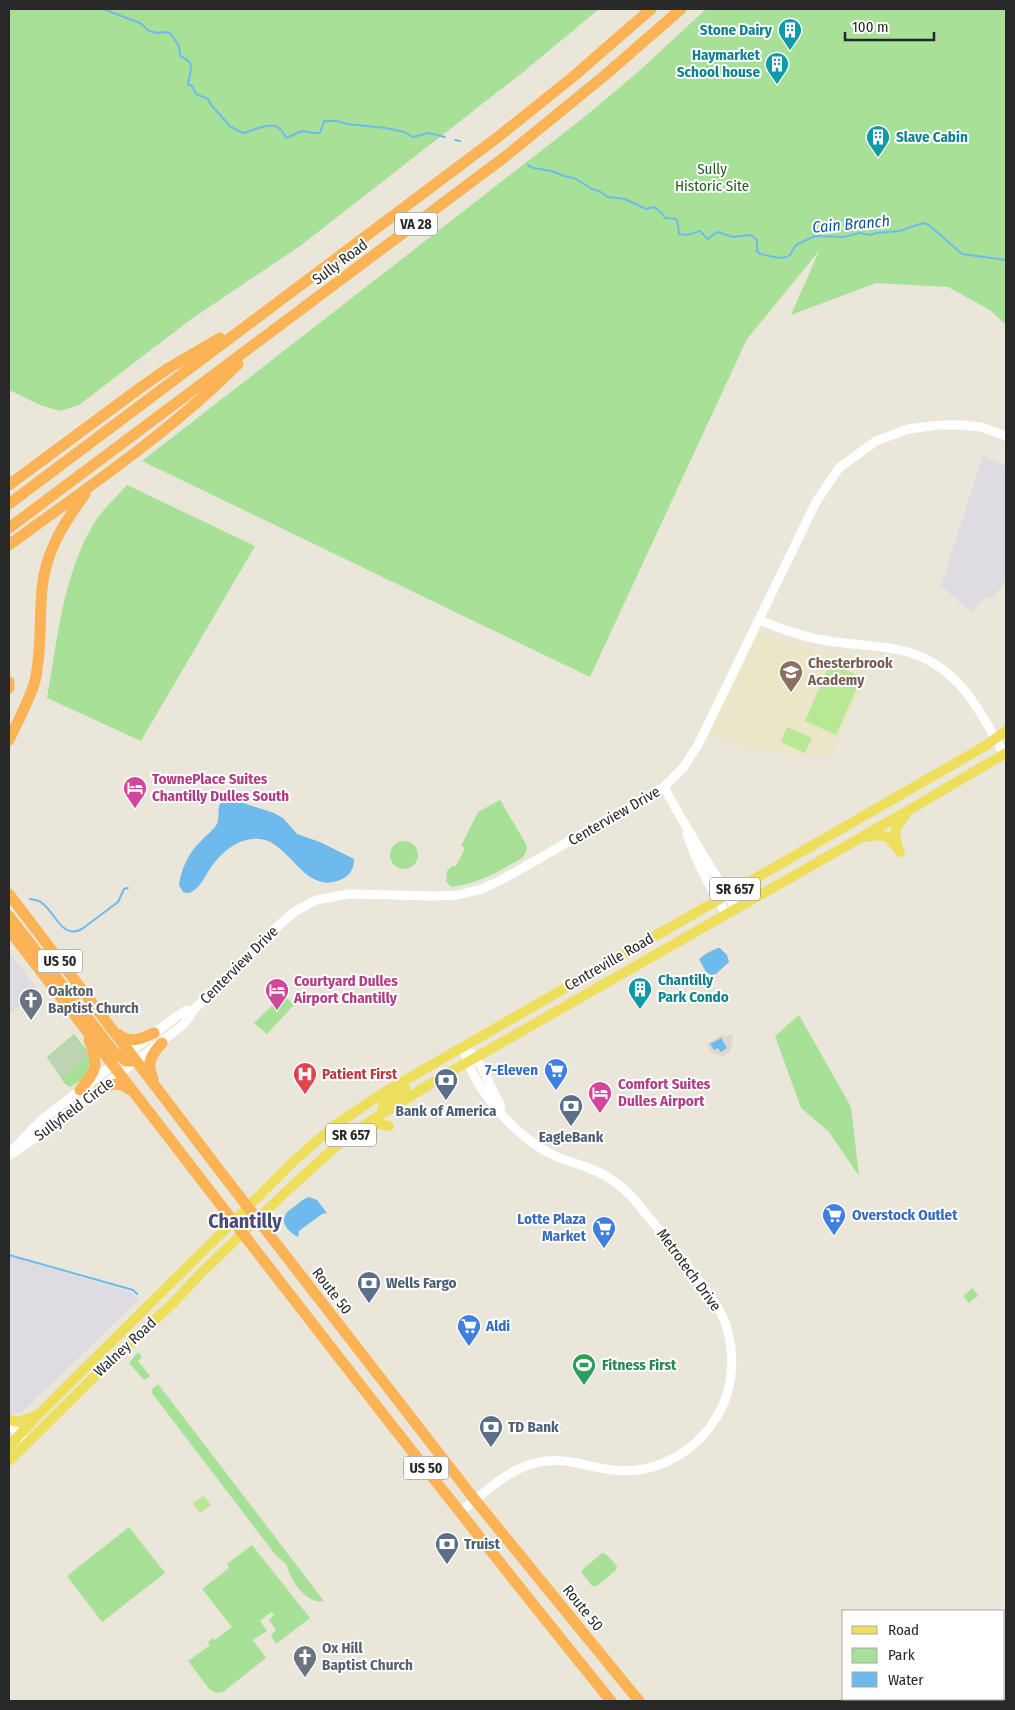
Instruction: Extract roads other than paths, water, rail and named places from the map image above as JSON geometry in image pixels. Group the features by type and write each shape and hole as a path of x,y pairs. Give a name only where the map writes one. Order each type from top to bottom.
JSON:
{"highway":[{"name":"Sully Road","path":"9,504 498,137 574,76 651,9"},
{"name":"Sully Road","path":"9,528 506,156 598,82 681,9"},
{"path":"9,485 167,369 273,306"},
{"path":"9,545 169,427 274,330"},
{"path":"9,475 50,454"},
{"path":"9,740 35,680 42,589 47,562 53,545 66,520 92,484"},
{"path":"9,682 9,688"},
{"path":"9,883 42,938"},
{"name":"Route 50","path":"9,894 111,1028 135,1094 233,1222 610,1701"},
{"path":"9,916 114,1052 124,1062"},
{"name":"Route 50","path":"9,930 84,1027 159,1092 474,1500 639,1701"},
{"path":"80,1090 93,1074 96,1064 95,1056 84,1027"},
{"path":"111,1028 120,1036 129,1040 137,1040 154,1033"},
{"path":"159,1092 149,1063 152,1055 162,1043"},
{"path":"99,1090 110,1084 116,1084 125,1086 135,1094"}],"main road":[{"name":"Centreville Road","path":"233,1222 295,1160 334,1126 367,1103 1006,732"},
{"name":"Centreville Road","path":"242,1233 333,1149 381,1114 471,1060 1005,754"},
{"path":"858,839 884,835 891,840 900,852 895,829 909,810"},
{"path":"381,1114 385,1101 414,1083 423,1070"},
{"path":"366,1124 376,1123 389,1126"},
{"name":"Walney Road","path":"24,1439 41,1412 233,1222"},
{"name":"Walney Road","path":"9,1461 12,1445 24,1439 242,1233"},
{"path":"9,1422 23,1422 41,1412"}],"street":[{"name":"Centerview Drive","path":"124,1062 162,1043 183,1025 193,1010 278,926 294,912 316,900 349,894 450,896 482,889 505,878 664,787 683,768 698,745 816,502 839,468 876,441 908,429 962,424 980,427 1006,436"},
{"path":"759,620 809,637 834,642 897,649 923,657 946,672 962,688 980,712 1005,754"},
{"path":"664,787 684,825 706,857 727,894 731,912"},
{"path":"684,825 690,846 717,899 731,912"},
{"name":"Centerview Drive","path":"124,1062 154,1033 185,1011 193,1010"},
{"name":"Metrotech Drive","path":"460,1512 508,1474 530,1463 562,1460 600,1469 625,1471 651,1468 667,1462 696,1442 714,1422 726,1397 732,1368 730,1339 718,1307 634,1198 607,1176 588,1167 562,1159 533,1144 518,1132 489,1098 463,1046"},
{"name":"Sullyfield Circle","path":"9,1155 99,1090 124,1062"},
{"name":"Sullyfield Circle","path":"9,1155 33,1128 80,1090 124,1062"},
{"path":"9,1422 24,1439"}],"water":[{"path":"228,798 274,813 283,818 297,834 320,842 354,859 349,875 330,882 319,881 308,876 281,849 271,842 252,839 245,840 231,847 214,863 195,890 187,893 183,892 179,885 186,861 197,845 217,824 219,805"},
{"path":"718,948 727,955 729,962 716,974 711,975 706,972 699,959"},
{"path":"721,1038 727,1048 721,1052 718,1048 714,1050 710,1044"},
{"path":"309,1197 317,1200 327,1213 322,1214 299,1231 298,1237 287,1228 284,1218 289,1211"}],"waterway":[{"name":"Cain Branch","path":"96,9 103,9 140,23 149,31 171,34 179,46 180,56 191,64 188,84 192,86 196,94 208,99 231,127 243,133 262,127 273,126 278,127 286,138 302,131 320,133 324,121 337,121 347,124 386,128 404,132 413,137 428,133 445,137"},
{"name":"Cain Branch","path":"455,140 460,141"},
{"name":"Cain Branch","path":"528,165 533,168 552,171 574,178 608,197 625,199 646,209 654,207 665,218 676,219 679,234 687,235 700,231 708,239 717,232 733,237 751,235 757,240 757,251 760,254 780,258 787,257 796,245 815,236 843,237 860,233 871,235 900,231 923,223 929,225 962,254 1006,260"},
{"path":"30,899 41,902 59,924 69,931 75,931 82,929 118,902 124,889 128,888"},
{"path":"9,1255 133,1290 137,1294"}],"place":[{"name":"Stone Dairy","path":"790,51"},
{"name":"Haymarket School house","path":"777,85"},
{"name":"Slave Cabin","path":"878,158"},
{"name":"Chesterbrook Academy","path":"791,693"},
{"name":"TownePlace Suites Chantilly Dulles South","path":"135,809"},
{"name":"Chantilly Park Condo","path":"640,1010"},
{"name":"Courtyard Dulles Airport Chantilly","path":"277,1011"},
{"name":"Oakton Baptist Church","path":"31,1021"},
{"name":"7-Eleven","path":"556,1091"},
{"name":"Patient First","path":"305,1095"},
{"name":"Bank of America","path":"446,1101"},
{"name":"Comfort Suites Dulles Airport","path":"600,1114"},
{"name":"EagleBank","path":"571,1127"},
{"name":"Overstock Outlet","path":"834,1236"},
{"name":"Lotte Plaza Market","path":"604,1249"},
{"name":"Wells Fargo","path":"369,1304"},
{"name":"Aldi","path":"469,1347"},
{"name":"Fitness First","path":"584,1386"},
{"name":"TD Bank","path":"491,1448"},
{"name":"Truist","path":"447,1565"},
{"name":"Ox Hill Baptist Church","path":"305,1678"}],"district":[{"name":"Chantilly","path":"245,1221"}],"park label":[{"name":"Sully Historic Site","path":"712,178"}]}
